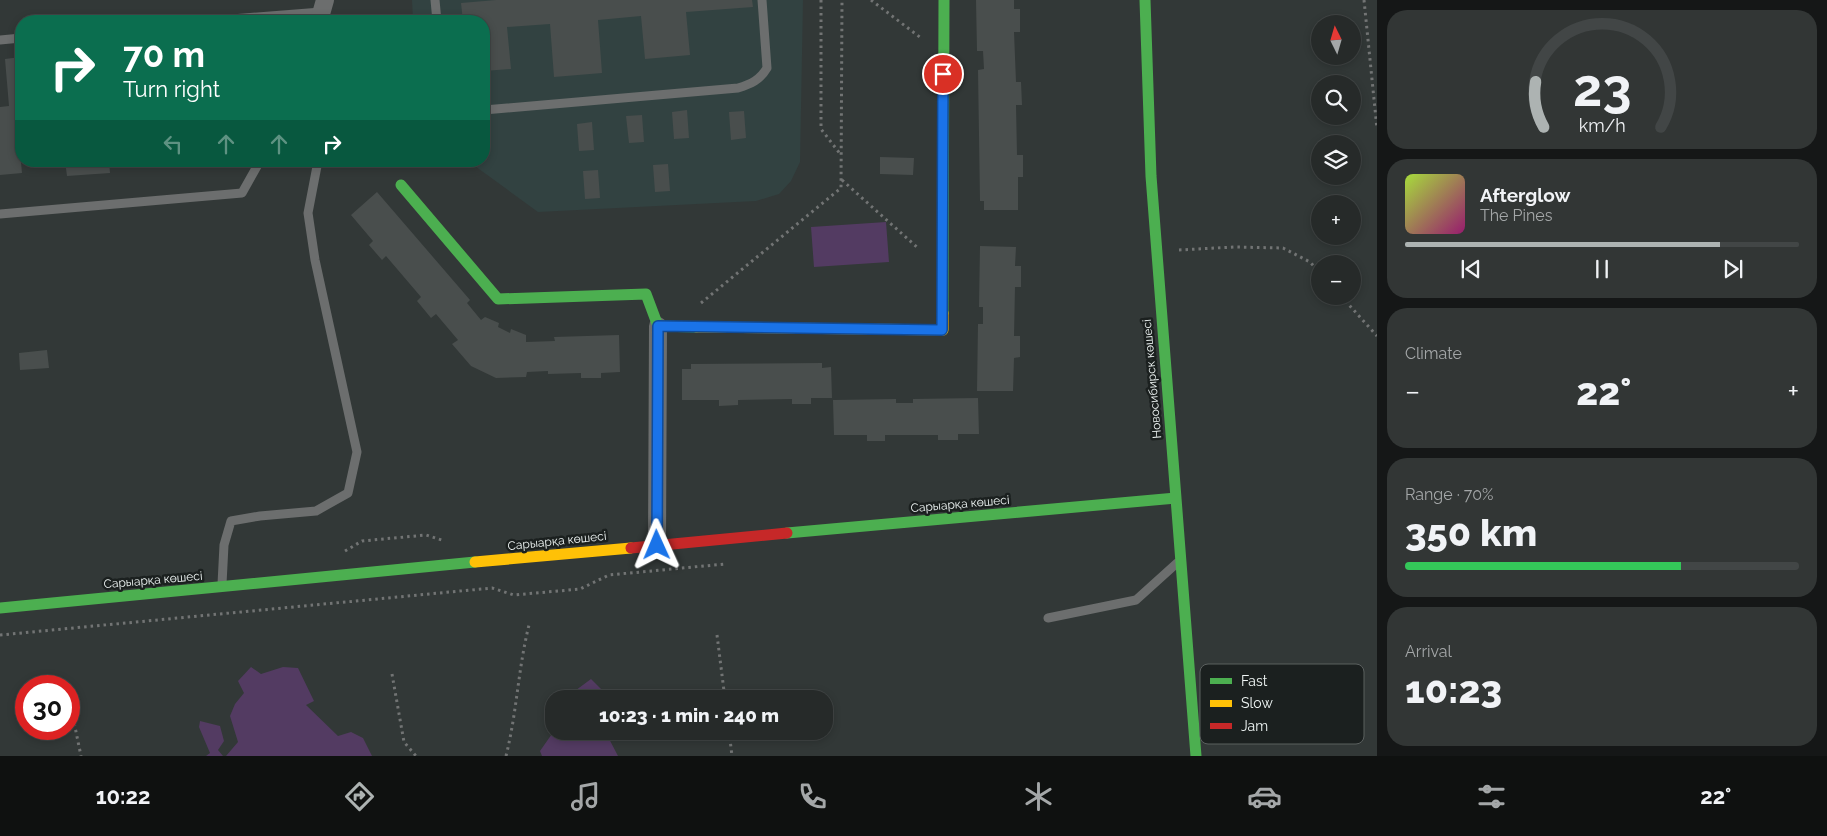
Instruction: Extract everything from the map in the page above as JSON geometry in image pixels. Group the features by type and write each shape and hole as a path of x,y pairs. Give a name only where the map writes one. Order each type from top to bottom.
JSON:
{"street":[{"path":"666,326 942,330 944,0"},
{"name":"Новосибирск көшесі","path":"1145,0 1151,176 1156,251 1196,756"},
{"path":"401,184 498,299 646,294 666,326 657,545"},
{"name":"Сарыарқа көшесі","path":"0,608 657,545 1176,498"}],"lane":[{"path":"435,0 436,15"},
{"path":"490,109 738,88 752,84 763,75 767,68 762,0"},
{"path":"0,40 15,39"},
{"path":"0,214 242,193 257,167"},
{"path":"222,588 224,545 232,521 260,516 316,511 348,493 357,452 314,260 308,213 317,167"},
{"path":"1048,618 1136,600 1181,559"}],"path":[{"path":"821,0 822,129 841,155"},
{"path":"666,326 841,188 842,0"},
{"path":"872,0 944,55"},
{"path":"1364,0 1377,129"},
{"path":"841,180 942,269"},
{"path":"1156,251 1234,247 1282,248 1311,263"},
{"path":"1349,305 1377,336"},
{"path":"0,635 492,588 514,595 580,589 609,575 727,564"},
{"path":"506,756 514,724 521,658 529,625"},
{"path":"717,635 724,690"},
{"path":"392,674 404,742 416,756"},
{"path":"78,740 81,756"},
{"path":"730,740 732,756"}],"shaded area":[{"path":"412,0 803,0 800,162 791,181 779,194 756,201 538,212 476,167 490,167 490,15 413,15"},
{"path":"886,222 889,262 814,267 811,227"},
{"path":"251,667 261,674 283,667 298,668 314,701 306,705 338,736 351,732 363,738 372,756 226,756 238,742 230,716 235,704 244,693 238,681"},
{"path":"591,679 602,690 576,690"},
{"path":"200,721 220,726 224,741 218,750 223,756 206,756 210,753 199,727"},
{"path":"548,740 610,740 618,756 542,756 540,751"}],"building":[{"path":"496,0 752,0 753,7 686,12 690,55 645,59 641,16 598,20 602,73 554,77 550,24 507,27 511,69 490,71 490,15 462,15 461,3"},
{"path":"976,0 1014,0 1014,9 1020,9 1020,32 1014,32 1016,82 1021,82 1022,105 1016,105 1017,155 1023,155 1023,177 1018,177 1018,210 984,210 984,201 980,201 978,70 984,69 983,51 977,51"},
{"path":"15,58 15,167 21,167 22,173 0,175 0,107 9,106 5,59"},
{"path":"687,110 689,138 674,139 672,112"},
{"path":"744,111 746,138 731,140 729,112"},
{"path":"642,115 644,142 629,143 626,116"},
{"path":"592,122 594,150 579,151 577,124"},
{"path":"880,157 914,158 913,175 880,174"},
{"path":"668,164 670,191 655,192 653,165"},
{"path":"66,167 110,167 110,173 67,176"},
{"path":"598,170 600,198 585,199 583,171"},
{"path":"377,192 470,300 467,303 481,320 485,317 499,323 498,327 510,333 511,329 526,335 526,342 555,341 554,337 619,335 620,372 601,373 601,378 581,378 581,373 548,374 548,371 527,372 526,377 496,378 471,366 452,344 458,340 436,314 431,318 417,301 421,297 386,256 382,260 369,245 373,241 351,215"},
{"path":"980,246 1016,247 1015,266 1021,266 1021,287 1015,287 1014,336 1020,336 1020,357 1014,358 1013,391 977,391 978,324 983,324 983,307 979,307"},
{"path":"47,350 49,368 20,370 19,353"},
{"path":"822,363 822,368 831,367 832,398 811,398 811,404 792,404 792,399 738,400 738,405 719,406 719,400 682,400 682,369 691,369 691,364"},
{"path":"978,398 979,434 958,434 958,440 938,440 938,435 885,435 885,441 867,441 867,435 834,435 833,400 896,399 896,403 913,403 913,399"}],"traffic: fast":[{"path":"943,313 944,0"},
{"path":"1145,0 1151,176 1196,756"},
{"path":"401,185 498,299 646,294 658,326 696,327"},
{"path":"787,533 1176,498"},
{"path":"0,608 475,562"}],"traffic: slow":[{"path":"696,327 943,330 943,313"},
{"path":"475,562 631,548"}],"traffic: jam":[{"path":"631,548 787,533"}],"route":[{"path":"657,545 658,326 942,330 943,74"}]}
